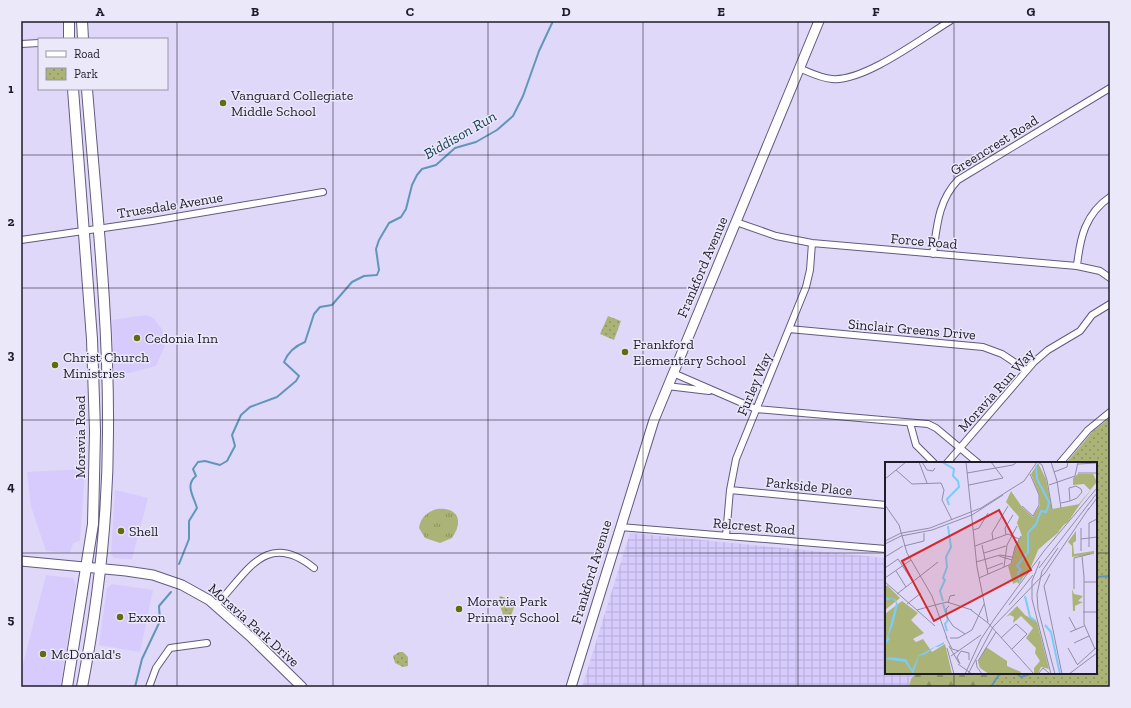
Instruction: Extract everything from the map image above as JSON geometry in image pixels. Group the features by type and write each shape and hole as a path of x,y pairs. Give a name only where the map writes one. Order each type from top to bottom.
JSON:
{"main road":[{"path":"69,21 69,38"},
{"path":"82,21 84,38"},
{"name":"Moravia Road","path":"66,687 72,662 85,568 93,524 96,431 85,230 73,90"},
{"name":"Moravia Road","path":"82,687 89,649 99,569 106,499 108,432 105,332 87,90"}],"street":[{"name":"Frankford Avenue","path":"571,687 646,440 819,21"},
{"path":"799,68 832,79 853,76 881,63 950,21"},
{"path":"21,44 38,43"},
{"name":"Greencrest Road","path":"933,254 938,213 948,192 958,180 1110,88"},
{"name":"Truesdale Avenue","path":"21,240 323,192"},
{"path":"1077,266 1080,244 1085,226 1098,207 1110,197"},
{"name":"Force Road","path":"736,222 776,236 812,243 1077,266 1100,271 1110,278"},
{"name":"Furley Way","path":"726,536 730,490 738,454 808,282 812,243"},
{"name":"Moravia Run Way","path":"949,462 1026,370 1041,356 1080,331 1092,316 1110,304"},
{"name":"Sinclair Greens Drive","path":"789,329 983,347 1002,354 1026,370"},
{"path":"673,373 756,409 928,424 936,428 977,462"},
{"path":"667,386 717,392"},
{"path":"1061,462 1088,430 1110,412"},
{"path":"910,423 916,445 933,462"},
{"name":"Parkside Place","path":"730,490 885,505"},
{"name":"Relcrest Road","path":"620,527 885,549"},
{"path":"215,606 247,569 268,554 294,555 314,568"},
{"name":"Moravia Park Drive","path":"21,561 126,571 167,580 194,591 215,606 252,638 302,687"},
{"path":"149,687 156,668 170,648 207,643"}],"shaded area":[{"path":"146,315 153,318 162,329 165,345 156,366 130,373 114,372 112,320"},
{"path":"85,469 80,541 73,543 70,553 46,551 31,506 27,472"},
{"path":"115,490 148,498 132,559 114,558 111,554"},
{"path":"630,533 885,558 885,674 915,674 911,679 909,687 582,687"},
{"path":"46,575 73,578 76,585 60,687 21,687 21,672"},
{"path":"112,584 153,590 140,652 99,645 107,588"}],"green space":[{"path":"608,316 621,321 614,340 600,334"},
{"path":"1110,418 1110,687 986,687 995,674 1097,674 1097,462 1067,462 1093,431"},
{"path":"437,509 450,510 457,516 458,521 456,532 452,538 440,543 425,538 419,528 421,521 425,516 431,511"},
{"path":"500,596 516,602 509,621 502,618 503,614 498,601"},
{"path":"399,652 403,652 408,657 408,666 403,667 395,663 393,656"},
{"path":"915,674 1097,674 1110,683 1107,687 909,687 911,679"}],"waterway":[{"name":"Biddison Run","path":"179,564 189,539 189,521 197,508 190,487 196,476 193,469 198,462 205,461 220,465 227,461 235,446 232,435 241,415 250,407 277,397 296,381 299,376 284,362 292,350 305,342 314,314 320,307 332,305 352,282 364,276 377,275 379,270 376,249 379,240 389,223 401,217 406,209 412,185 422,169 436,165 455,148 476,142 497,130 513,116 523,96 539,51 553,21"},
{"path":"1097,577 1110,576"},
{"name":"Biddison Run","path":"135,687 142,659 160,621 159,606 171,592"},
{"path":"991,687 1001,674"},
{"path":"1017,674 1021,677 1030,674"}],"place":[{"name":"Vanguard Collegiate Middle School","path":"223,103"},
{"name":"Cedonia Inn","path":"137,338"},
{"name":"Frankford Elementary School","path":"625,352"},
{"name":"Christ Church Ministries","path":"55,365"},
{"name":"Shell","path":"121,531"},
{"name":"Moravia Park Primary School","path":"459,609"},
{"name":"Exxon","path":"120,617"},
{"name":"McDonald's","path":"43,654"}]}
